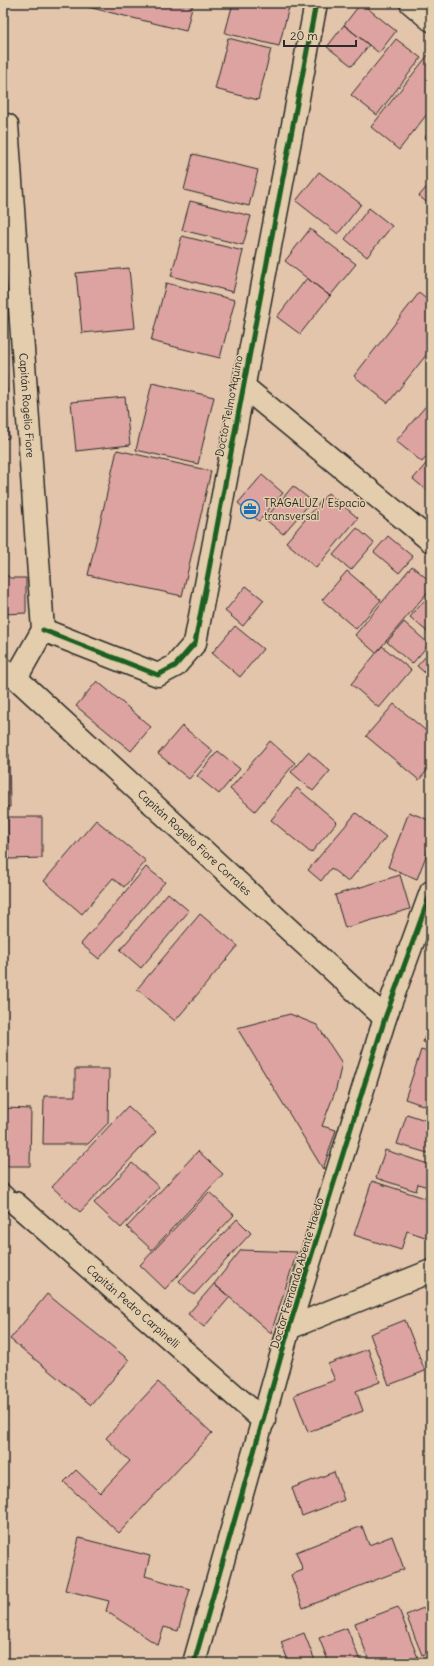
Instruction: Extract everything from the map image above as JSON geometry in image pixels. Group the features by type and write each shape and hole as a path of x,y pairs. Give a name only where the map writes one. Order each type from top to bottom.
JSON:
{"street":[{"name":"Doctor Telmo Aquino","path":"43,630 158,675 175,666 195,643 316,3"},
{"path":"411,3 431,20"},
{"name":"Capitán Rogelio Fiore","path":"7,125 43,630"},
{"path":"243,386 431,541"},
{"path":"9,674 43,630"},
{"name":"Capitán Rogelio Fiore Corrales","path":"9,674 385,1018"},
{"name":"Doctor Fernando Abente Haedo","path":"194,1663 289,1328 385,1018 431,892"},
{"name":"Capitán Pedro Carpinelli","path":"9,1197 264,1420"},
{"path":"289,1328 431,1271"}],"building":[{"path":"89,3 193,3 186,31 88,7"},
{"path":"233,3 290,3 279,46 225,33"},
{"path":"361,3 396,31 379,53 344,25"},
{"path":"344,25 369,45 352,66 327,47"},
{"path":"228,38 271,49 258,100 215,89"},
{"path":"396,39 421,58 377,115 351,95"},
{"path":"428,55 431,57 431,109 399,150 371,127"},
{"path":"431,129 431,142 425,137"},
{"path":"193,154 258,170 249,206 184,190"},
{"path":"319,172 361,204 338,234 296,201"},
{"path":"431,182 431,206 419,196"},
{"path":"190,201 251,216 243,245 182,230"},
{"path":"369,208 392,226 367,257 345,239"},
{"path":"310,229 356,264 330,296 285,261"},
{"path":"182,236 243,251 233,292 171,276"},
{"path":"10,256 15,318 3,319 3,257"},
{"path":"129,268 135,328 82,333 76,273"},
{"path":"307,278 330,296 300,334 277,317"},
{"path":"166,283 235,300 220,358 151,341"},
{"path":"419,293 431,303 431,349 388,403 354,376"},
{"path":"3,338 7,393 3,393"},
{"path":"152,383 214,397 198,464 136,450"},
{"path":"6,397 9,438 3,439 3,398"},
{"path":"125,397 130,445 76,451 71,402"},
{"path":"431,400 431,452 422,462 396,441"},
{"path":"117,450 211,471 182,596 88,575"},
{"path":"431,458 431,494 413,479"},
{"path":"262,475 283,493 259,521 238,503"},
{"path":"293,486 312,501 283,534 265,519"},
{"path":"328,493 358,518 316,568 286,542"},
{"path":"357,528 374,543 351,570 333,555"},
{"path":"388,536 413,557 399,573 374,552"},
{"path":"412,566 431,582 431,588 376,653 355,635"},
{"path":"347,571 381,600 356,629 322,600"},
{"path":"3,572 10,578 26,578 26,613 3,614"},
{"path":"246,586 264,600 243,626 225,611"},
{"path":"431,593 431,635 410,617"},
{"path":"404,622 429,644 412,664 387,642"},
{"path":"235,626 263,649 240,677 212,653"},
{"path":"382,646 411,670 379,708 351,684"},
{"path":"427,655 431,658 431,678 417,666"},
{"path":"97,681 151,727 131,751 76,706"},
{"path":"394,704 431,735 431,766 419,780 366,736"},
{"path":"182,726 213,751 189,779 158,754"},
{"path":"270,741 295,763 255,811 230,789"},
{"path":"218,751 240,769 219,794 197,776"},
{"path":"308,752 330,771 313,791 291,772"},
{"path":"3,754 9,754 10,807 3,807"},
{"path":"297,788 337,822 311,853 271,820"},
{"path":"409,812 431,821 431,843 417,879 388,867"},
{"path":"356,813 386,837 348,882 331,868 321,881 308,870"},
{"path":"8,817 42,817 42,858 9,859"},
{"path":"96,820 146,861 124,887 113,878 82,914 44,881"},
{"path":"146,867 165,882 99,959 81,944"},
{"path":"400,875 410,909 345,928 335,895"},
{"path":"168,893 189,911 141,968 120,950"},
{"path":"200,914 238,946 175,1021 137,989"},
{"path":"290,1014 317,1025 342,1063 336,1089 322,1126 336,1130 323,1169 237,1028"},
{"path":"431,1019 431,1044 423,1042"},
{"path":"421,1050 431,1053 431,1108 405,1099"},
{"path":"75,1069 109,1069 108,1123 88,1144 43,1144 44,1096 75,1096"},
{"path":"128,1106 156,1132 80,1212 52,1187"},
{"path":"3,1108 31,1109 30,1166 3,1166"},
{"path":"407,1114 431,1122 431,1154 397,1144"},
{"path":"385,1150 431,1165 431,1188 418,1184 416,1191 376,1178"},
{"path":"198,1151 223,1174 152,1250 127,1227"},
{"path":"132,1163 159,1187 121,1228 94,1203"},
{"path":"372,1181 431,1200 431,1239 407,1231 401,1250 354,1235"},
{"path":"209,1192 234,1215 165,1289 140,1265"},
{"path":"237,1219 251,1233 194,1295 179,1281"},
{"path":"241,1250 297,1252 271,1333 214,1284"},
{"path":"214,1284 230,1297 204,1327 188,1314"},
{"path":"47,1294 129,1360 91,1405 10,1339"},
{"path":"405,1320 425,1371 389,1385 370,1334"},
{"path":"368,1349 380,1382 356,1391 363,1411 308,1432 294,1395 335,1380 328,1364"},
{"path":"3,1365 5,1365 7,1391 3,1391"},
{"path":"158,1382 212,1433 119,1533 64,1482 76,1470 100,1493 130,1461 106,1438"},
{"path":"334,1472 344,1500 302,1516 292,1488"},
{"path":"362,1526 369,1545 392,1536 404,1569 303,1608 291,1575 303,1570 296,1552"},
{"path":"79,1538 150,1556 145,1576 190,1589 178,1631 164,1627 158,1645 106,1611 109,1601 65,1590"},
{"path":"431,1605 431,1651 422,1655 406,1615"},
{"path":"398,1607 420,1663 370,1663 355,1623"},
{"path":"347,1628 361,1663 329,1663 319,1638"},
{"path":"304,1633 316,1663 289,1663 281,1642"}],"cycle path":[{"path":"43,630 158,675 175,666 195,643 316,3"},
{"path":"194,1663 289,1328 385,1018 431,892"}],"place":[{"name":"TRAGALUZ / Espacio transversal","path":"250,509"}]}
